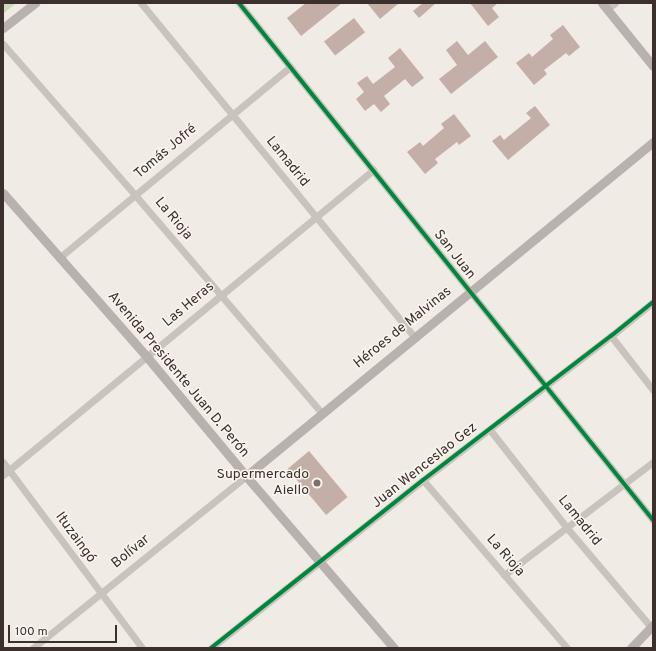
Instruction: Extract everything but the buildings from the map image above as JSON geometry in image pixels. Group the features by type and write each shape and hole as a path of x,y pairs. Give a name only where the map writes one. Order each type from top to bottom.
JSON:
{"main road":[{"path":"3,28 35,3"},
{"path":"604,6 653,66"},
{"name":"Héroes de Malvinas","path":"246,476 653,142"},
{"name":"Avenida Presidente Juan D. Perón","path":"3,193 147,357 246,476 394,648"},
{"path":"630,648 652,626"}],"street":[{"name":"Lamadrid","path":"141,3 315,218 414,337"},
{"name":"San Juan","path":"239,3 653,520"},
{"path":"604,6 615,3"},
{"name":"La Rioja","path":"3,44 322,413"},
{"name":"Tomás Jofré","path":"59,258 290,67"},
{"name":"Las Heras","path":"3,475 373,170"},
{"name":"Juan Wenceslao Gez","path":"211,648 423,480 490,430 653,302"},
{"path":"611,336 653,390"},
{"name":"Lamadrid","path":"490,430 567,528 652,626"},
{"name":"Ituzaingó","path":"3,462 100,594 142,648"},
{"path":"504,575 653,462"},
{"name":"Bolívar","path":"33,648 246,476"},
{"name":"La Rioja","path":"423,480 567,648"}],"green space":[{"path":"3,3 16,3 3,14"}],"cycle path":[{"path":"239,3 653,520"},
{"path":"211,648 423,480 653,302"}],"place":[{"name":"Supermercado Aiello","path":"317,483"}]}
